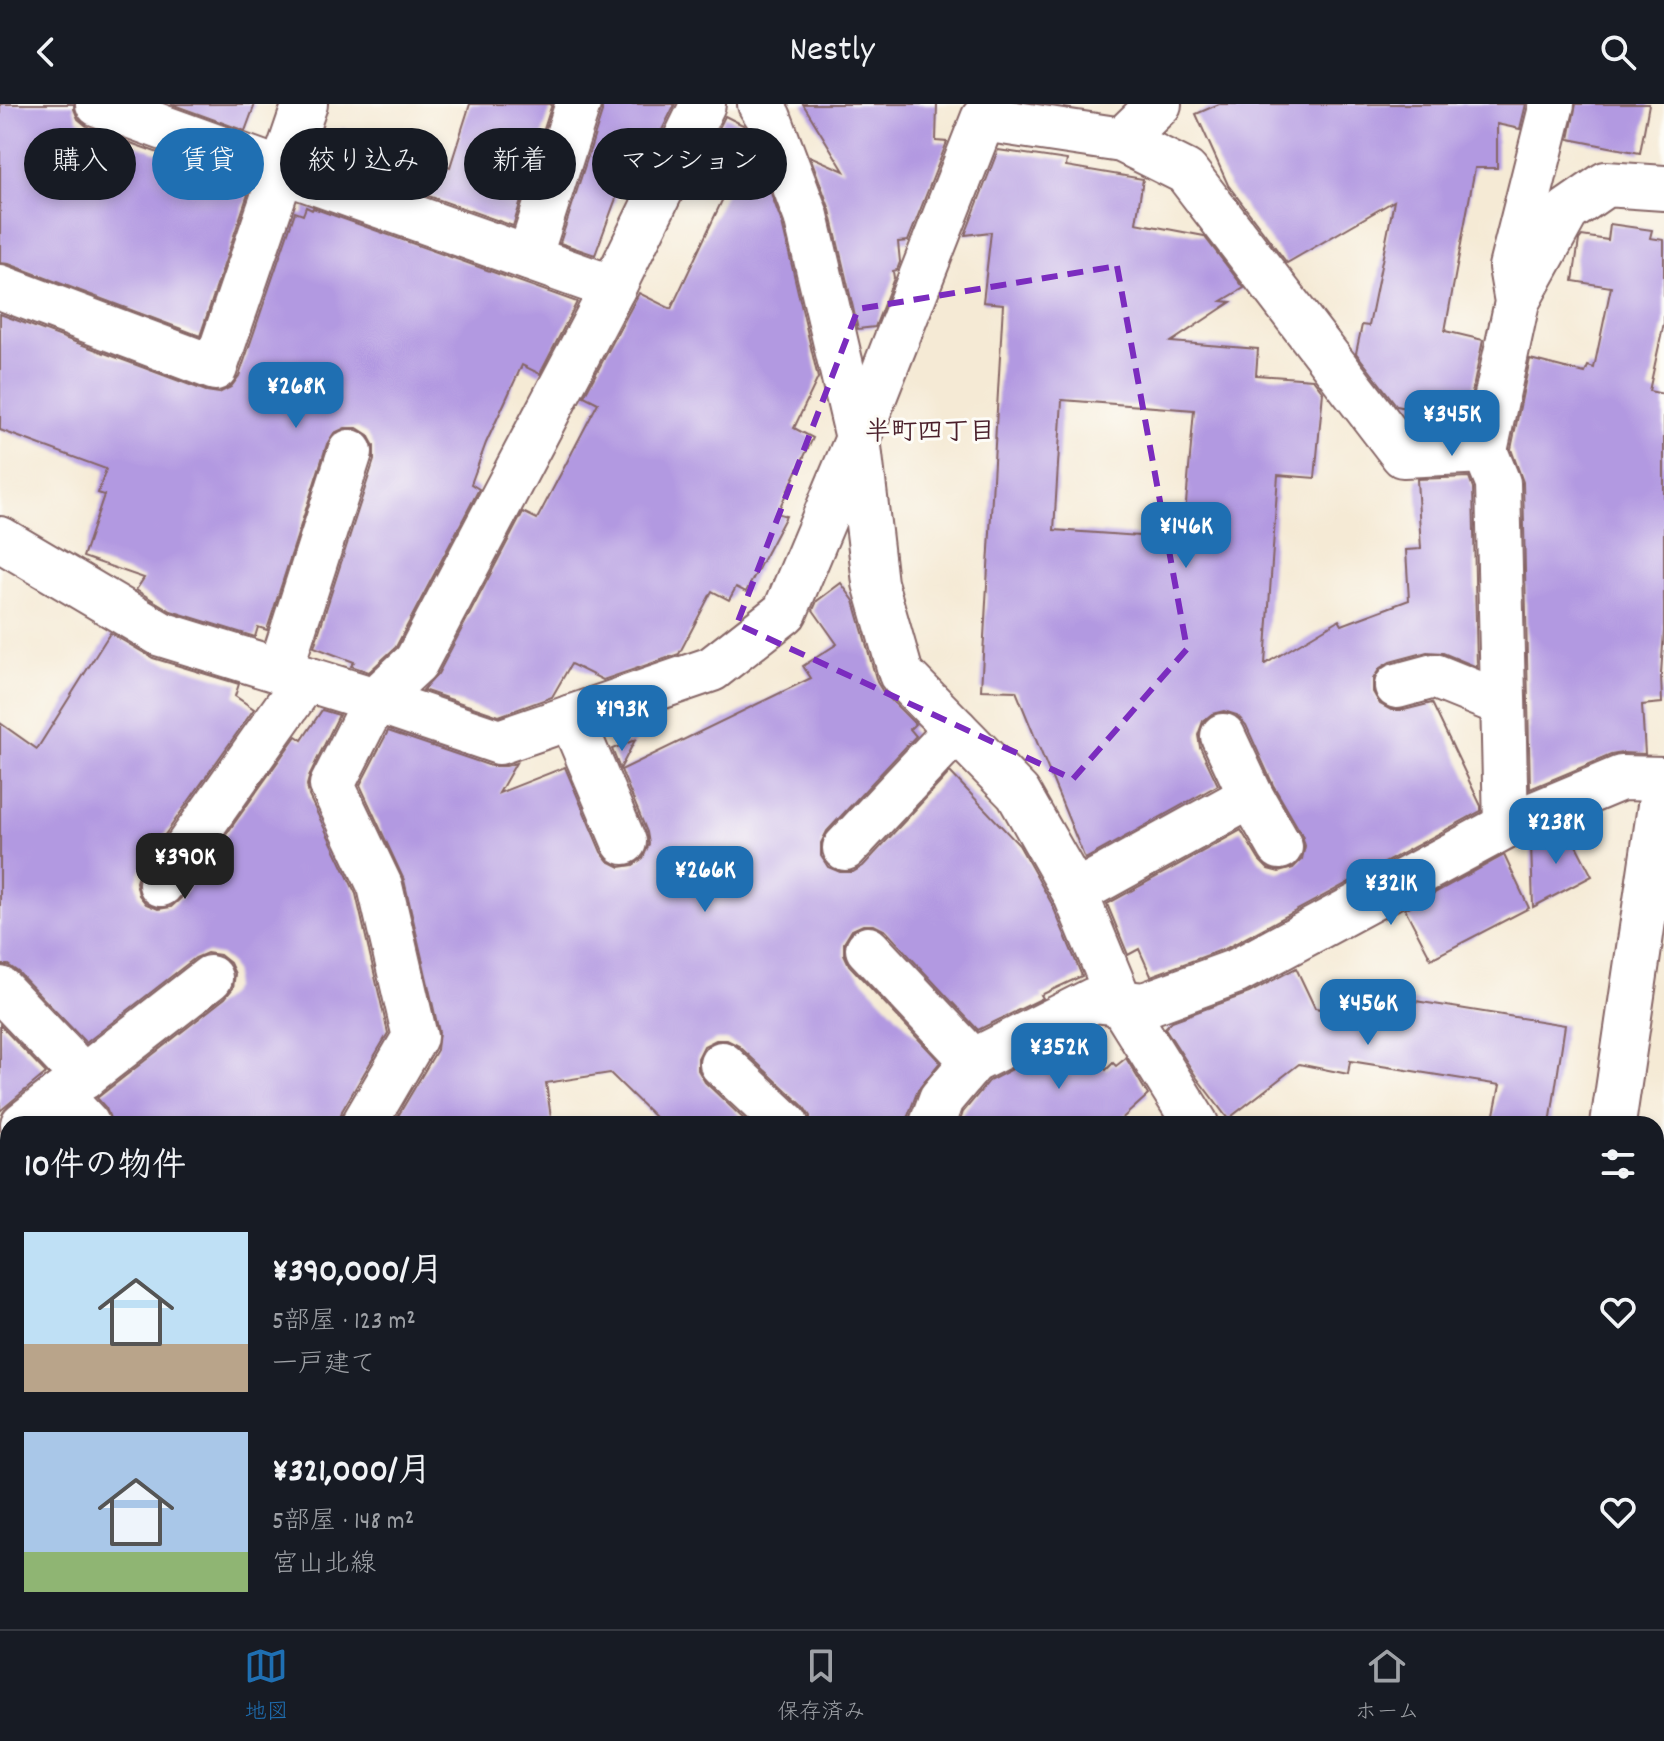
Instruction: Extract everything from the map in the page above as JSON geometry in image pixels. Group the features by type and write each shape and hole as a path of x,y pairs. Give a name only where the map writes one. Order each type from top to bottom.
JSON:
{"street":[{"path":"98,104 280,170"},
{"path":"297,128 305,104"},
{"path":"529,258 578,104"},
{"path":"369,1116 415,1037 380,886 332,785 375,700 416,662 613,288 703,104"},
{"path":"760,104 769,118 806,216 858,438 875,583 901,674 1018,793 1075,893 1120,1002 1191,1116"},
{"path":"1122,140 1159,104"},
{"path":"1517,302 1511,267 1552,104"},
{"path":"0,539 161,634 499,742 712,669 785,612 858,438 983,119 1122,140 1186,172 1403,455 1485,451"},
{"path":"0,287 215,368 280,180"},
{"path":"1506,826 1498,483 1485,451 1517,302 1567,211 1606,184 1664,188"},
{"path":"365,200 613,288"},
{"path":"161,884 293,675 350,452"},
{"path":"1397,686 1434,676 1503,704"},
{"path":"571,717 624,842"},
{"path":"845,848 956,730"},
{"path":"1223,736 1251,796 1280,847"},
{"path":"935,1116 941,1099 973,1061 1094,1000 1144,1005 1237,971 1506,826 1621,778 1664,779 1614,1116"},
{"path":"1075,893 1251,796"},
{"path":"868,949 973,1061"},
{"path":"40,1116 77,1099 210,978"},
{"path":"0,989 77,1099"},
{"path":"722,1064 777,1116"}],"highlighted area":[{"path":"1117,266 1187,649 1073,779 737,624 858,309"}],"building":[{"path":"0,104 74,104 78,119 89,128 24,128 24,200 136,200 136,145 152,151 152,200 246,200 200,336 0,263"},
{"path":"171,104 255,104 246,128 237,128"},
{"path":"470,104 552,104 544,128 464,128 464,200 521,200 513,226 440,200 448,200 450,167"},
{"path":"602,104 675,104 663,128 597,128"},
{"path":"803,104 937,104 936,141 947,142 908,241 898,242 900,262 897,270 893,271 894,278 875,327 858,329 830,210 810,156 844,171"},
{"path":"1219,104 1526,104 1520,129 1497,124 1497,168 1475,168 1445,331 1483,340 1465,427 1415,429 1415,410 1397,406 1356,353 1362,325 1369,326 1394,201 1287,263 1228,185 1196,114"},
{"path":"1576,104 1649,104 1640,153 1569,139"},
{"path":"725,116 746,128 719,128"},
{"path":"592,143 592,200 615,200 595,255 560,243"},
{"path":"998,150 1067,160 1066,166 1143,179 1136,223 1204,236 1244,288 1222,301 1231,302 1171,342 1258,349 1256,375 1313,379 1323,392 1315,478 1278,475 1265,664 1339,620 1342,625 1409,600 1406,550 1421,549 1417,479 1469,477 1473,488 1477,667 1443,653 1427,652 1390,662 1380,668 1373,679 1373,692 1380,704 1391,710 1432,703 1481,811 1227,948 1151,976 1139,949 1128,955 1107,904 1241,830 1259,860 1268,869 1279,872 1293,868 1302,859 1305,846 1246,725 1237,715 1224,711 1212,714 1203,721 1198,735 1200,747 1218,785 1085,859 1016,691 981,690 1003,304 983,302 991,232 965,235","holes":["1062,400 1194,410 1183,539 1054,530"]},
{"path":"722,200 773,200 782,223 818,378 794,428 813,438 777,513 786,516 746,592 736,587 729,600 712,591 679,654 603,680 571,664 552,697 499,716 423,690 438,674 523,512 537,519 598,403 584,396 639,293 671,309"},
{"path":"306,207 577,302 540,374 522,365 471,484 479,489 396,647 369,672 351,666 354,662 314,647 374,460 374,446 368,435 357,428 345,428 334,433 327,444 267,630 258,627 255,637 171,611 136,590 144,578 83,557 104,495 98,493 106,469 0,430 0,314 206,391 219,393 231,387 239,376 295,212 303,215"},
{"path":"1610,224 1652,230 1650,238 1664,240 1664,323 1649,391 1664,394 1662,703 1642,705 1645,754 1611,755 1530,789 1523,482 1511,449 1530,359 1585,373 1588,366 1594,368 1611,287 1573,281 1579,240 1582,236 1608,240"},
{"path":"841,583 854,601 877,682 915,724 910,729 916,736 827,831 821,843 821,856 828,867 840,872 853,872 863,866 950,772 1019,845 1052,904 1082,976 978,1030 886,931 874,925 863,925 852,930 844,943 844,954 849,965 940,1062 918,1090 908,1116 810,1116 739,1046 727,1040 716,1040 704,1046 698,1058 698,1070 705,1082 741,1116 654,1116 610,1073 546,1083 551,1116 398,1116 437,1050 439,1032 404,880 360,785 388,731 491,766 516,763 499,793 565,767 601,852 608,861 620,867 633,865 643,858 649,844 621,770 811,678 803,666 837,644 813,610 817,601"},
{"path":"110,633 153,658 239,684 235,696 254,709 140,870 136,882 139,895 146,904 158,909 171,907 181,898 296,736 302,740 322,710 339,715 307,785 309,796 356,894 388,1033 341,1116 109,1116 97,1098 225,998 233,988 235,974 230,963 220,955 207,953 195,958 86,1043 18,972 8,965 0,965 0,723 37,749"},
{"path":"635,740 620,769 612,749"},
{"path":"1567,828 1592,876 1533,907 1531,843"},
{"path":"1504,855 1529,908 1431,959 1405,909"},
{"path":"1296,968 1315,1008 1382,1019 1384,999 1403,999 1565,1025 1551,1116 1494,1116 1500,1085 1350,1061 1348,1074 1299,1064 1232,1116 1226,1116 1165,1028 1172,1021 1249,993"},
{"path":"0,1025 46,1073 0,1111"},
{"path":"1077,1036 1106,1070 1113,1063 1116,1066 1126,1058 1148,1095 1125,1116 962,1116 989,1081"}],"district":[{"name":"半町四丁目","path":"930,430"}]}
